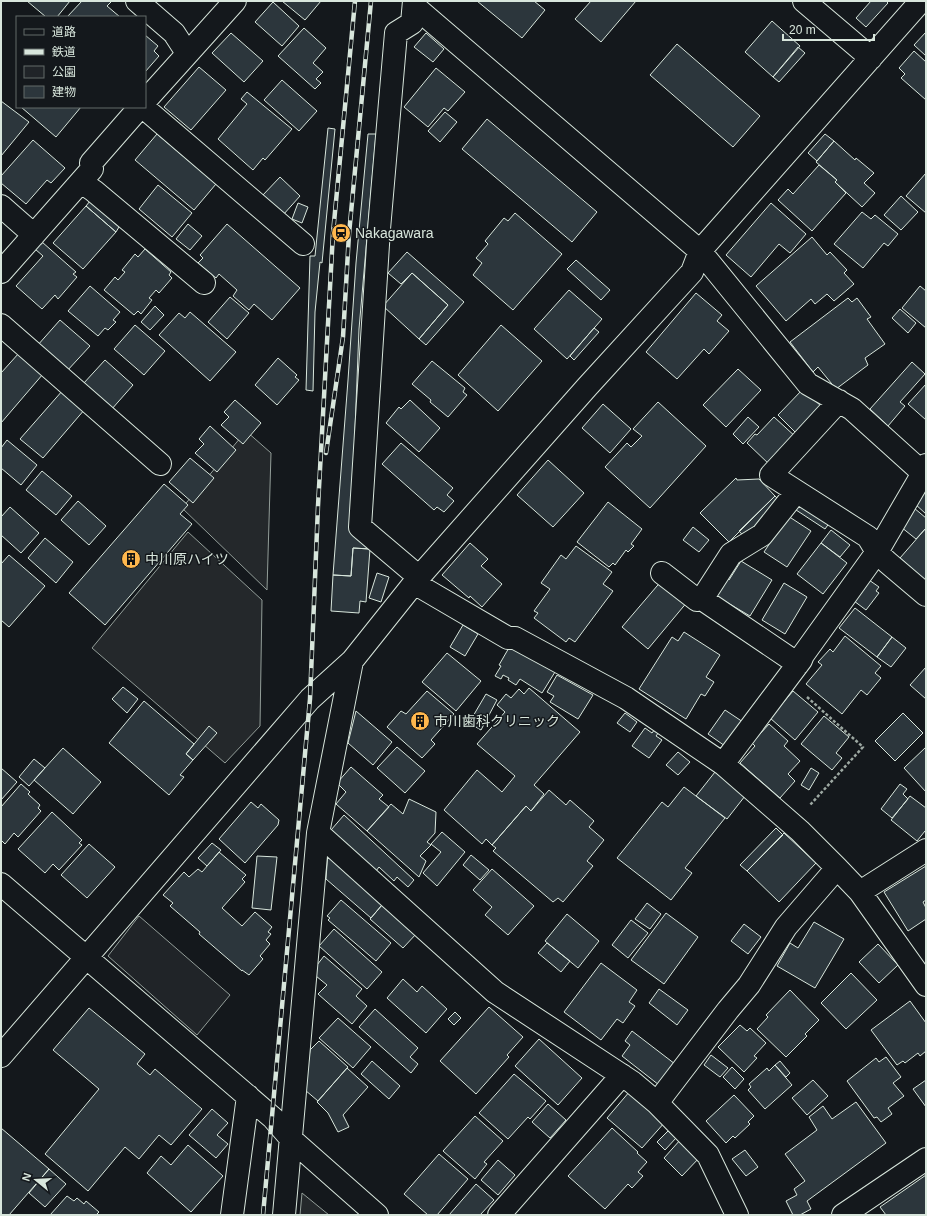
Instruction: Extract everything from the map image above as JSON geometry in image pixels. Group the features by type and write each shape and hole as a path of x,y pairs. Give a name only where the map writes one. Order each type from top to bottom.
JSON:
{"street":[{"path":"137,1 174,33 188,53"},
{"path":"146,100 235,1"},
{"path":"804,1 871,58"},
{"path":"1,1056 310,699 352,661 417,580 587,387 692,272 700,251 922,1"},
{"path":"414,4 700,251 808,384 852,409 924,469 877,552 793,671 723,764"},
{"path":"414,4 412,23 396,33 379,229 360,527 417,580 508,638 514,638 626,698 723,764 792,825 860,892 926,985"},
{"path":"1,272 92,169 91,163 139,108"},
{"path":"144,108 303,244"},
{"path":"80,182 94,191 204,283"},
{"path":"1,206 34,235"},
{"path":"1,325 160,464"},
{"path":"839,402 771,475 868,537 877,552 926,595"},
{"path":"702,599 731,554 762,535 796,492"},
{"path":"662,573 697,600 702,599 793,671"},
{"path":"284,1215 292,1140 318,833 352,661"},
{"path":"318,833 495,992 622,1075 656,1103 708,1155 737,1215"},
{"path":"860,892 926,850"},
{"path":"656,1103 728,1010 750,985 786,927 837,868"},
{"path":"1,884 273,1118 292,1140 377,1215"},
{"path":"499,1215 622,1075"},
{"path":"232,1215 248,1096"},
{"path":"843,1215 926,1159"}],"path":[{"path":"792,825 864,747 793,671"}],"green space":[{"path":"139,916 230,995 197,1035 108,956"}],"shaded area":[{"path":"246,431 271,453 267,590 182,508"},
{"path":"188,532 262,600 260,726 225,763 92,648"},
{"path":"302,1193 329,1215 300,1215"}],"building":[{"path":"27,1 70,1 58,16 45,16"},
{"path":"82,1 110,1 111,2 107,6 119,16 68,16"},
{"path":"282,1 321,1 305,20"},
{"path":"477,1 534,1 545,10 522,38"},
{"path":"591,1 636,1 601,42 575,19"},
{"path":"871,1 886,1 888,3 866,27 856,18"},
{"path":"273,2 299,26 282,46 255,22"},
{"path":"772,21 800,46 773,77 745,52"},
{"path":"304,28 326,48 313,63 323,72 316,79 321,83 315,89 278,56"},
{"path":"926,32 926,56 914,45"},
{"path":"231,33 263,61 244,82 212,53"},
{"path":"426,33 444,49 433,62 414,47"},
{"path":"146,36 158,46 154,51 159,56 146,71"},
{"path":"677,44 760,116 733,147 650,75"},
{"path":"798,47 805,53 779,82 773,77"},
{"path":"914,51 926,62 926,100 901,78 905,74 899,68"},
{"path":"199,67 226,90 191,130 164,107"},
{"path":"436,68 465,92 448,111 444,108 428,127 404,107"},
{"path":"282,80 317,111 299,131 264,100"},
{"path":"247,92 292,129 265,160 263,158 253,170 218,139 247,104 241,99"},
{"path":"1,101 29,122 1,156"},
{"path":"22,108 80,108 56,137"},
{"path":"445,112 457,122 440,142 428,131"},
{"path":"487,119 597,212 572,242 462,149"},
{"path":"328,128 335,129 322,263 320,262 315,312 313,391 306,390 310,256 315,256"},
{"path":"157,134 216,184 194,210 135,160"},
{"path":"368,134 376,134 359,329 351,531 370,549 353,548 351,576 333,575 356,263"},
{"path":"825,134 834,141 817,161 808,153"},
{"path":"33,140 65,168 51,183 47,180 26,204 1,183 1,176"},
{"path":"834,141 855,160 856,158 874,173 864,183 875,193 862,207 835,182 837,180 816,162"},
{"path":"819,165 837,180 835,182 846,193 812,231 778,200 788,189 793,194"},
{"path":"926,173 926,213 906,196"},
{"path":"280,177 300,196 283,215 262,196"},
{"path":"158,185 192,213 172,237 139,209"},
{"path":"901,196 918,212 901,230 884,215"},
{"path":"90,201 119,227 116,232 86,206"},
{"path":"298,203 308,207 302,223 292,219"},
{"path":"771,203 806,234 790,253 779,244 751,277 726,255"},
{"path":"86,206 116,232 83,269 53,243"},
{"path":"862,212 871,219 875,215 898,234 888,246 884,243 863,268 834,244"},
{"path":"515,213 562,254 513,310 473,275 482,263 476,258 488,244 485,241 504,218 508,221"},
{"path":"188,224 202,236 190,250 176,239"},
{"path":"227,224 300,288 272,320 254,304 249,310 233,296 237,290 219,274 216,278 198,263 203,258 200,255"},
{"path":"812,237 827,255 830,252 847,270 844,273 854,284 834,301 827,294 815,304 811,299 786,321 756,286"},
{"path":"42,242 76,272 73,274 77,277 58,299 55,295 42,309 16,286 43,256 35,249"},
{"path":"145,249 171,272 169,275 172,278 159,293 156,290 149,298 152,300 141,314 138,311 134,315 104,290 115,277 118,280 125,272 122,270 135,254 138,257"},
{"path":"407,252 464,302 426,345 419,339 448,305 412,273 401,284 388,273"},
{"path":"576,260 610,290 601,300 567,269"},
{"path":"412,273 448,305 419,339 383,306"},
{"path":"90,286 120,312 113,320 116,322 108,330 105,328 98,336 68,311"},
{"path":"920,286 926,291 926,328 902,308"},
{"path":"569,290 602,319 567,359 534,329"},
{"path":"696,293 722,315 717,321 729,331 709,354 704,349 677,379 646,352"},
{"path":"230,297 249,313 227,339 208,322"},
{"path":"848,298 852,302 857,298 871,317 867,319 885,344 865,358 868,365 836,389 818,367 813,372 790,342"},
{"path":"155,306 164,315 150,330 141,322"},
{"path":"900,309 916,323 908,333 892,318"},
{"path":"190,312 236,352 210,381 159,335 179,313 185,318"},
{"path":"60,320 90,346 66,372 37,346"},
{"path":"135,325 165,351 144,375 114,349"},
{"path":"501,325 542,361 498,411 458,375"},
{"path":"594,328 599,332 574,360 570,356"},
{"path":"19,353 43,374 1,423 1,373"},
{"path":"278,358 297,375 295,377 299,380 277,405 255,385"},
{"path":"105,360 133,385 111,410 83,384"},
{"path":"432,361 465,388 463,392 467,395 448,417 412,384"},
{"path":"912,362 925,374 900,402 905,406 888,426 870,409"},
{"path":"738,369 761,390 726,427 703,405"},
{"path":"926,384 926,420 908,404"},
{"path":"803,389 824,409 798,435 778,415"},
{"path":"63,390 85,409 43,458 20,439"},
{"path":"235,400 261,423 243,444 221,425 229,417 224,412"},
{"path":"410,400 440,428 419,452 386,423 399,407 401,409"},
{"path":"658,402 706,446 650,508 605,467 627,443 631,447 642,436 633,429"},
{"path":"603,404 631,429 610,453 582,428"},
{"path":"748,417 759,427 743,444 733,434"},
{"path":"774,417 797,438 771,466 747,443"},
{"path":"210,426 236,450 217,472 195,453 204,444 199,439"},
{"path":"7,440 37,465 21,485 1,468 1,448"},
{"path":"401,443 453,488 447,495 454,501 444,512 437,507 434,510 382,464"},
{"path":"190,458 214,478 193,503 169,482"},
{"path":"548,460 584,493 553,527 517,495"},
{"path":"42,471 72,496 56,515 26,490"},
{"path":"736,478 737,480 759,479 775,496 729,542 700,513"},
{"name":"中川原ハイツ","path":"164,484 188,505 180,514 192,524 105,625 69,593"},
{"path":"926,489 926,514 914,503"},
{"path":"775,496 780,501 747,540 739,531"},
{"path":"78,501 106,526 89,545 61,520"},
{"path":"798,501 830,522 825,529 793,508"},
{"path":"608,502 642,529 631,544 634,546 628,552 626,550 615,565 613,563 609,567 577,542"},
{"path":"10,507 39,533 21,553 1,535 1,517"},
{"path":"914,508 926,518 926,528 916,539 901,527"},
{"path":"788,516 811,531 787,567 764,552"},
{"path":"693,527 709,540 699,552 683,540"},
{"path":"926,528 926,581 900,558"},
{"path":"831,530 850,545 840,557 821,543"},
{"path":"45,538 73,562 56,583 28,558"},
{"path":"470,543 488,559 481,566 502,584 482,607 442,575"},
{"path":"821,543 847,563 823,594 797,574"},
{"path":"576,546 612,572 603,584 613,591 575,642 569,638 566,642 534,618 538,613 534,611 550,589 541,583 561,555 566,559"},
{"path":"353,548 370,549 366,602 360,601 359,613 331,611 333,575 351,576"},
{"path":"9,555 45,586 9,627 1,620 1,564"},
{"path":"741,561 772,580 750,616 716,596 727,578 729,580"},
{"path":"377,573 389,577 381,602 369,598"},
{"path":"663,579 688,601 648,649 622,627"},
{"path":"869,580 879,587 876,591 879,593 866,610 854,601"},
{"path":"784,583 807,597 785,634 762,620"},
{"path":"855,608 892,637 877,657 839,628"},
{"path":"463,625 478,634 465,656 450,647"},
{"path":"684,632 720,655 706,677 714,682 705,696 701,694 686,719 639,689 672,637 678,641"},
{"path":"845,636 881,666 875,673 881,678 867,695 861,690 842,714 806,684 822,665 818,662 830,649 833,652"},
{"path":"892,637 906,648 891,667 877,657"},
{"path":"510,646 555,672 542,693 520,679 516,685 508,680 509,678 503,675 501,679 495,676 501,666 499,665"},
{"path":"447,653 481,681 456,711 422,682"},
{"path":"926,667 926,699 910,685"},
{"path":"557,675 593,695 578,719 550,702 554,696 547,692"},
{"path":"123,687 138,699 127,713 112,699"},
{"path":"529,688 580,732 534,785 544,794 531,811 526,806 492,845 486,839 482,844 444,810 477,770 502,792 515,776 477,744 505,712 497,705 506,694 511,698 519,689 524,694"},
{"name":"市川歯科クリニック","path":"427,691 454,714 431,740 435,744 422,758 387,727 401,711 406,714"},
{"path":"793,691 818,712 795,740 770,718"},
{"path":"486,694 497,700 481,730 469,723"},
{"path":"144,701 194,744 186,754 193,760 180,775 184,777 169,795 109,743"},
{"path":"725,710 743,722 725,746 708,734"},
{"path":"356,711 392,742 373,765 348,743"},
{"path":"625,713 637,722 630,732 617,723"},
{"path":"903,713 923,733 895,761 875,741"},
{"path":"824,716 849,737 836,753 842,758 832,770 801,744"},
{"path":"769,724 788,741 784,746 800,761 788,774 795,781 780,798 740,763 755,746 752,743"},
{"path":"209,726 217,733 193,760 186,754"},
{"path":"645,728 652,733 655,729 659,732 656,736 662,740 649,758 632,746"},
{"path":"397,747 425,771 405,793 377,768"},
{"path":"926,747 926,792 904,768"},
{"path":"63,748 101,782 73,814 34,780"},
{"path":"678,752 690,762 678,775 666,765"},
{"path":"34,759 45,768 29,786 19,777"},
{"path":"351,767 383,795 379,799 389,807 367,831 336,804 346,792 337,783"},
{"path":"1,768 17,782 1,800"},
{"path":"811,768 819,773 809,790 801,785"},
{"path":"715,772 745,796 727,819 696,796"},
{"path":"21,784 30,792 28,794 40,805 38,808 41,811 18,837 14,833 5,844 1,840 1,807"},
{"path":"900,784 907,789 903,794 908,799 892,818 881,809"},
{"path":"684,787 725,818 685,868 692,873 671,900 617,858 662,802 668,807"},
{"path":"549,790 566,805 570,800 594,821 589,827 604,840 587,861 593,866 563,902 558,898 553,902 493,851 496,848 492,845 526,806 531,811"},
{"path":"910,796 926,808 926,832 925,831 917,841 891,820"},
{"path":"409,799 436,812 435,833 427,842 431,845 420,856 426,861 419,877 367,831 391,804 403,814"},
{"path":"251,802 258,808 261,804 279,820 278,825 245,863 219,839"},
{"path":"52,812 82,840 79,843 82,845 59,870 53,864 45,873 18,849"},
{"path":"344,815 414,880 408,887 397,877 394,881 379,867 376,871 331,830"},
{"path":"776,828 783,835 747,871 740,865"},
{"path":"442,832 465,852 437,886 423,873 441,852 431,844"},
{"path":"784,833 816,863 779,902 747,871"},
{"path":"212,843 221,850 207,866 198,858"},
{"path":"89,844 115,867 87,898 61,875"},
{"path":"328,850 386,900 371,918 326,879"},
{"path":"219,852 246,875 242,879 245,882 222,908 242,926 255,912 272,927 268,932 271,934 266,940 270,944 260,956 263,959 249,975 242,971 199,934 200,932 170,906 173,903 163,895 184,872 189,877 198,869 202,872"},
{"path":"471,855 489,870 480,880 463,865"},
{"path":"257,856 277,857 271,910 252,908"},
{"path":"926,866 926,900 923,902 926,908 926,919 908,931 884,892"},
{"path":"492,869 534,906 508,935 485,915 492,907 473,890"},
{"path":"341,900 391,943 376,961 328,920 330,918 327,916"},
{"path":"647,903 661,914 650,929 635,919"},
{"path":"383,904 417,933 403,948 370,919"},
{"path":"666,913 698,937 664,984 631,960"},
{"path":"567,914 599,941 578,968 545,941"},
{"path":"631,920 648,933 628,958 612,945"},
{"path":"814,922 844,939 815,988 777,966 790,943 798,948"},
{"path":"744,924 761,937 748,954 731,941"},
{"path":"334,929 382,972 367,989 319,946"},
{"path":"547,943 570,961 561,972 538,953"},
{"path":"878,944 898,965 879,983 859,962"},
{"path":"324,956 362,989 356,996 367,1006 352,1024 318,994 327,985 316,976 317,965"},
{"path":"601,963 637,990 629,1002 635,1006 623,1023 617,1019 601,1040 564,1012"},
{"path":"851,973 877,1000 846,1029 821,1003"},
{"path":"403,979 417,992 422,986 447,1009 426,1033 387,998"},
{"path":"659,989 688,1010 677,1025 649,1003"},
{"path":"790,990 819,1020 805,1034 807,1036 786,1057 757,1029 768,1017 766,1015"},
{"path":"910,1001 926,1023 926,1051 920,1056 918,1053 905,1063 903,1061 897,1065 871,1030"},
{"path":"489,1007 523,1037 507,1055 509,1057 476,1094 440,1061"},
{"path":"89,1008 145,1054 137,1064 150,1075 155,1069 202,1109 171,1145 159,1135 139,1159 125,1147 88,1191 45,1154 99,1089 53,1050"},
{"path":"375,1009 418,1048 410,1057 418,1064 411,1073 359,1027"},
{"path":"455,1012 461,1018 454,1025 448,1019"},
{"path":"338,1018 371,1047 353,1068 319,1038"},
{"path":"740,1025 747,1031 750,1028 766,1043 754,1056 757,1058 744,1072 718,1047"},
{"path":"632,1031 675,1064 659,1085 622,1056 630,1045 625,1041"},
{"path":"539,1039 582,1078 558,1105 515,1066"},
{"path":"319,1041 348,1067 318,1101 305,1090 310,1050"},
{"path":"711,1055 728,1068 720,1077 704,1065"},
{"path":"886,1057 901,1077 893,1083 904,1096 888,1108 892,1114 881,1122 877,1117 874,1118 847,1081 876,1058 879,1062"},
{"path":"372,1061 400,1086 389,1099 361,1074"},
{"path":"780,1061 790,1073 786,1077 775,1065"},
{"path":"775,1065 792,1085 765,1109 748,1090 751,1087 749,1084 767,1068 769,1071"},
{"path":"732,1067 744,1079 735,1089 723,1077"},
{"path":"347,1068 368,1087 343,1115 349,1127 338,1132 328,1113 317,1102"},
{"path":"514,1074 546,1101 530,1119 528,1117 508,1139 479,1113"},
{"path":"813,1080 828,1096 807,1115 792,1098"},
{"path":"926,1080 926,1107 913,1089"},
{"path":"630,1091 665,1122 642,1148 607,1118"},
{"path":"734,1095 754,1116 748,1122 750,1124 735,1138 733,1136 726,1143 706,1121"},
{"path":"856,1102 886,1143 807,1201 811,1209 800,1215 793,1215 786,1201 797,1195 794,1189 805,1181 785,1154 817,1130 809,1117 823,1106 832,1119"},
{"path":"548,1104 566,1120 550,1138 532,1122"},
{"path":"212,1109 228,1123 217,1135 228,1144 216,1158 189,1135"},
{"path":"475,1116 503,1141 484,1162 487,1164 475,1179 443,1151"},
{"path":"1,1128 49,1169 9,1215 1,1215"},
{"path":"612,1128 647,1162 638,1172 643,1176 632,1188 628,1184 605,1209 568,1176"},
{"path":"668,1131 676,1138 665,1150 657,1142"},
{"path":"681,1139 700,1157 682,1176 664,1158"},
{"path":"188,1145 223,1176 191,1212 147,1173 161,1156 171,1165"},
{"path":"745,1150 758,1167 746,1176 732,1159"},
{"path":"439,1154 468,1179 437,1215 428,1215 404,1194"},
{"path":"498,1160 515,1175 498,1195 481,1180"},
{"path":"49,1169 66,1184 45,1207 29,1193"},
{"path":"926,1175 926,1215 886,1215 880,1207"},
{"path":"476,1184 494,1200 480,1215 449,1215"},
{"path":"67,1196 74,1201 77,1198 84,1204 86,1201 99,1212 96,1215 50,1215"}],"railway":[{"path":"263,1215 310,699 318,506 333,233 355,1"},
{"path":"326,453 343,337 349,234 371,1"}],"place":[{"name":"Nakagawara","path":"341,233"},
{"name":"中川原ハイツ","path":"131,559"},
{"name":"市川歯科クリニック","path":"420,721"}]}
